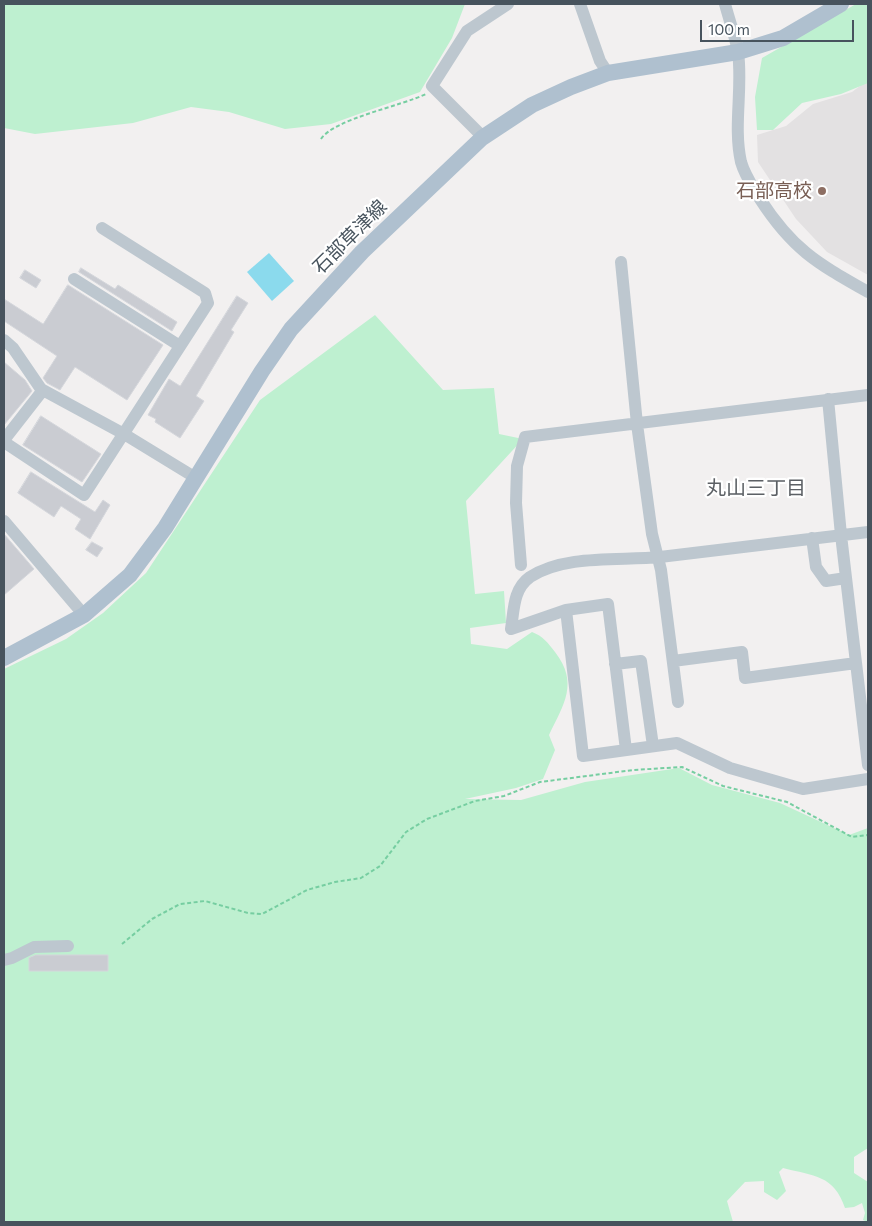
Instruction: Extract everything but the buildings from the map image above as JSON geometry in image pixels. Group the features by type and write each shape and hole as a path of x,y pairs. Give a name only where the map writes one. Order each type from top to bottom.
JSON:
{"main road":[{"name":"石部草津線","path":"4,658 84,615 130,575 148,553 262,371 291,329 362,252 483,137 532,105 608,73 738,52 783,38 841,4"}],"street":[{"path":"483,137 432,86 467,31 508,4"},
{"path":"580,4 600,61 608,73"},
{"path":"725,4 738,52 738,133 741,162 746,176 769,213 791,241 829,270 868,292"},
{"path":"43,390 4,441 84,496 208,303 205,293 102,228"},
{"path":"621,262 637,424 678,702"},
{"path":"74,279 180,346"},
{"path":"4,340 13,348 43,390 124,434 196,478"},
{"path":"521,565 516,503 517,466 524,437 868,395"},
{"path":"828,399 841,535 868,765"},
{"path":"4,521 84,615"},
{"path":"626,750 608,604 566,610 511,629 515,595 529,578 554,566 608,559 658,557 868,532"},
{"path":"812,538 816,568 826,581 846,578"},
{"path":"566,610 583,756 677,743 730,768 803,789 868,779"},
{"path":"673,661 742,652 745,678 856,663"},
{"path":"615,664 641,661 653,746"},
{"path":"4,960 34,947 68,946"}],"path":[{"path":"321,139 325,132 337,125 408,102 425,94 432,86"},
{"path":"122,944 152,919 180,904 205,901 248,913 262,914 307,890 335,882 361,878 380,866 406,832 427,819 475,801 504,796 540,782 633,770 682,767 723,786 787,802 852,837 868,836"}],"shaded area":[{"name":"石部高校","path":"868,80 868,275 827,252 796,219 758,162 757,135 786,126 813,104 852,92"}],"green space":[{"path":"4,4 465,4 452,38 420,92 331,124 285,129 229,112 191,107 133,123 35,134 4,128"},
{"path":"856,4 868,4 868,83 841,94 802,103 773,130 757,130 755,97 762,58"},
{"path":"375,315 443,390 494,388 499,434 523,439 466,501 475,594 504,591 506,623 470,628 471,644 507,649 532,632 536,634 548,643 562,663 568,684 567,694 549,735 555,750 543,779 516,788 465,799 521,800 585,782 679,768 712,785 780,803 849,835 868,828 868,1148 854,1157 854,1173 868,1182 868,1222 863,1220 865,1213 862,1203 854,1207 845,1208 835,1189 829,1183 813,1175 783,1168 779,1172 786,1191 777,1200 764,1192 764,1181 745,1182 727,1201 733,1222 4,1222 4,669 66,639 103,613 146,573 260,400"}],"water":[{"path":"269,253 294,281 272,301 247,272"}],"place":[{"name":"石部高校","path":"822,191"}],"district":[{"name":"丸山三丁目","path":"756,488"}]}
